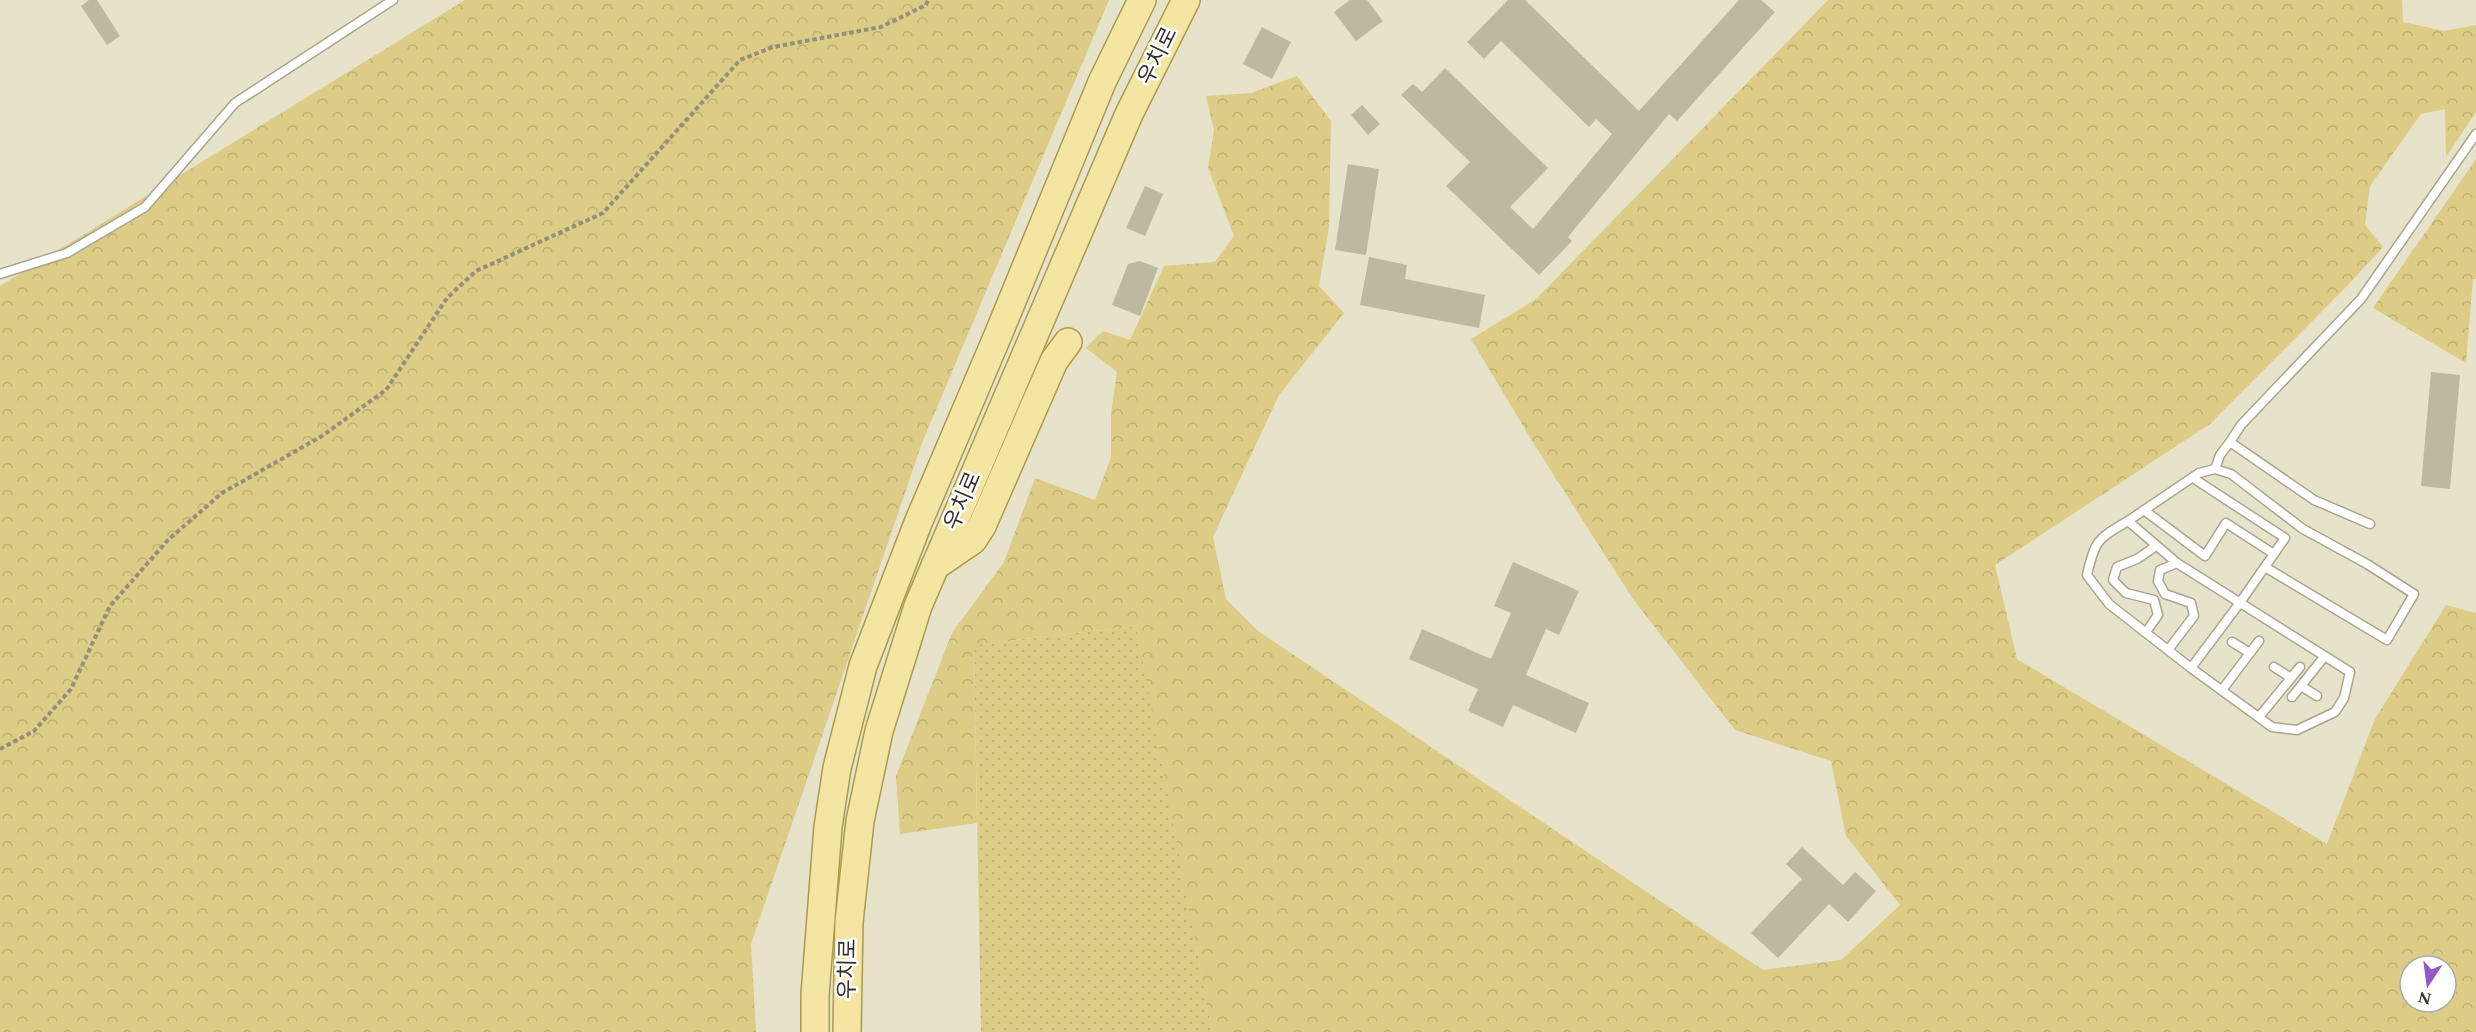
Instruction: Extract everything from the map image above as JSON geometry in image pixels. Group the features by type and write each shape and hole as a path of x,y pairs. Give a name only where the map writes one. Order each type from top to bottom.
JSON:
{"main road":[{"name":"우치로","path":"815,1032 815,995 828,827 837,768 863,666 918,523 1097,93 1142,0"},
{"name":"우치로","path":"847,1032 849,922 860,821 879,731 918,606 1129,114 1186,0"},
{"path":"935,566 973,540 982,526 1054,361 1068,342"}],"lane":[{"path":"0,274 67,253 145,207 235,103 393,0"},
{"path":"2215,469 2220,456 2241,425 2361,299 2476,134"},
{"path":"2230,442 2314,500 2370,524"},
{"path":"2128,521 2177,563 2350,672 2344,698 2335,712 2297,730 2272,727 2191,668 2109,604 2087,575 2093,549 2103,535 2128,521 2199,473 2215,469 2231,474 2303,529 2367,564 2414,594 2387,640 2265,567"},
{"path":"2191,668 2285,538 2193,478"},
{"path":"2144,510 2205,556 2226,523 2274,554"},
{"path":"2145,632 2158,615 2154,600 2126,593 2113,580 2117,567 2137,559 2156,546"},
{"path":"2168,650 2194,616 2191,603 2164,594 2158,581 2160,570 2177,563"},
{"path":"2222,690 2259,641"},
{"path":"2232,642 2250,653"},
{"path":"2292,697 2324,657"},
{"path":"2274,667 2291,678"},
{"path":"2259,717 2300,667"},
{"path":"2301,686 2317,696"}],"path":[{"path":"0,749 34,731 70,689 110,606 168,540 222,493 322,436 386,390 447,298 476,272 603,213 740,60 773,47 881,27 926,5 928,0"}],"green space":[{"path":"465,0 1109,0 922,443 751,944 756,1032 0,1032 0,286"},
{"path":"1828,0 2402,0 2403,22 2444,31 2476,25 2476,112 2446,157 2445,109 2421,114 2370,186 2365,225 2383,247 2210,424 1995,565 2017,659 2327,844 2375,719 2446,605 2476,613 2476,1032 1212,1032 1136,626 974,645 977,823 900,834 896,776 952,633 1004,562 1035,478 1095,500 1111,457 1111,413 1117,372 1086,348 1103,331 1130,340 1164,266 1215,262 1234,236 1208,168 1214,130 1206,96 1251,93 1297,76 1331,121 1329,227 1319,286 1344,313 1279,395 1213,537 1226,599 1258,631 1763,970 1841,960 1900,905 1846,836 1831,761 1735,730 1633,599 1534,444 1471,339 1536,299"},
{"path":"2476,159 2476,279 2473,279 2466,363 2373,308"},
{"path":"1137,626 1212,1032 981,1032 974,645"}],"building":[{"path":"89,0 97,0 120,36 107,45 81,6"},
{"path":"1350,0 1367,0 1383,21 1356,41 1334,12"},
{"path":"1508,0 1525,0 1639,111 1739,0 1761,0 1775,12 1677,121 1669,114 1568,237 1572,241 1539,275 1446,186 1470,162 1401,95 1413,84 1422,92 1445,68 1548,168 1510,207 1533,229 1612,134 1596,119 1589,127 1501,41 1484,59 1467,42"},
{"path":"1262,27 1291,42 1272,79 1243,64"},
{"path":"1362,105 1380,124 1368,135 1351,115"},
{"path":"1348,164 1379,169 1366,255 1335,250"},
{"path":"1145,186 1163,194 1145,236 1126,228"},
{"path":"1369,257 1407,265 1405,279 1485,295 1479,328 1360,305"},
{"path":"1140,261 1158,268 1140,316 1112,305 1128,264"},
{"path":"2431,372 2460,375 2450,489 2421,486"},
{"path":"1513,562 1579,591 1559,635 1546,629 1526,675 1589,703 1576,733 1513,705 1503,727 1468,711 1478,689 1409,659 1422,629 1491,659 1511,613 1494,606"},
{"path":"1802,847 1843,885 1855,872 1876,891 1848,922 1829,904 1778,958 1751,933 1802,879 1786,864"}]}
